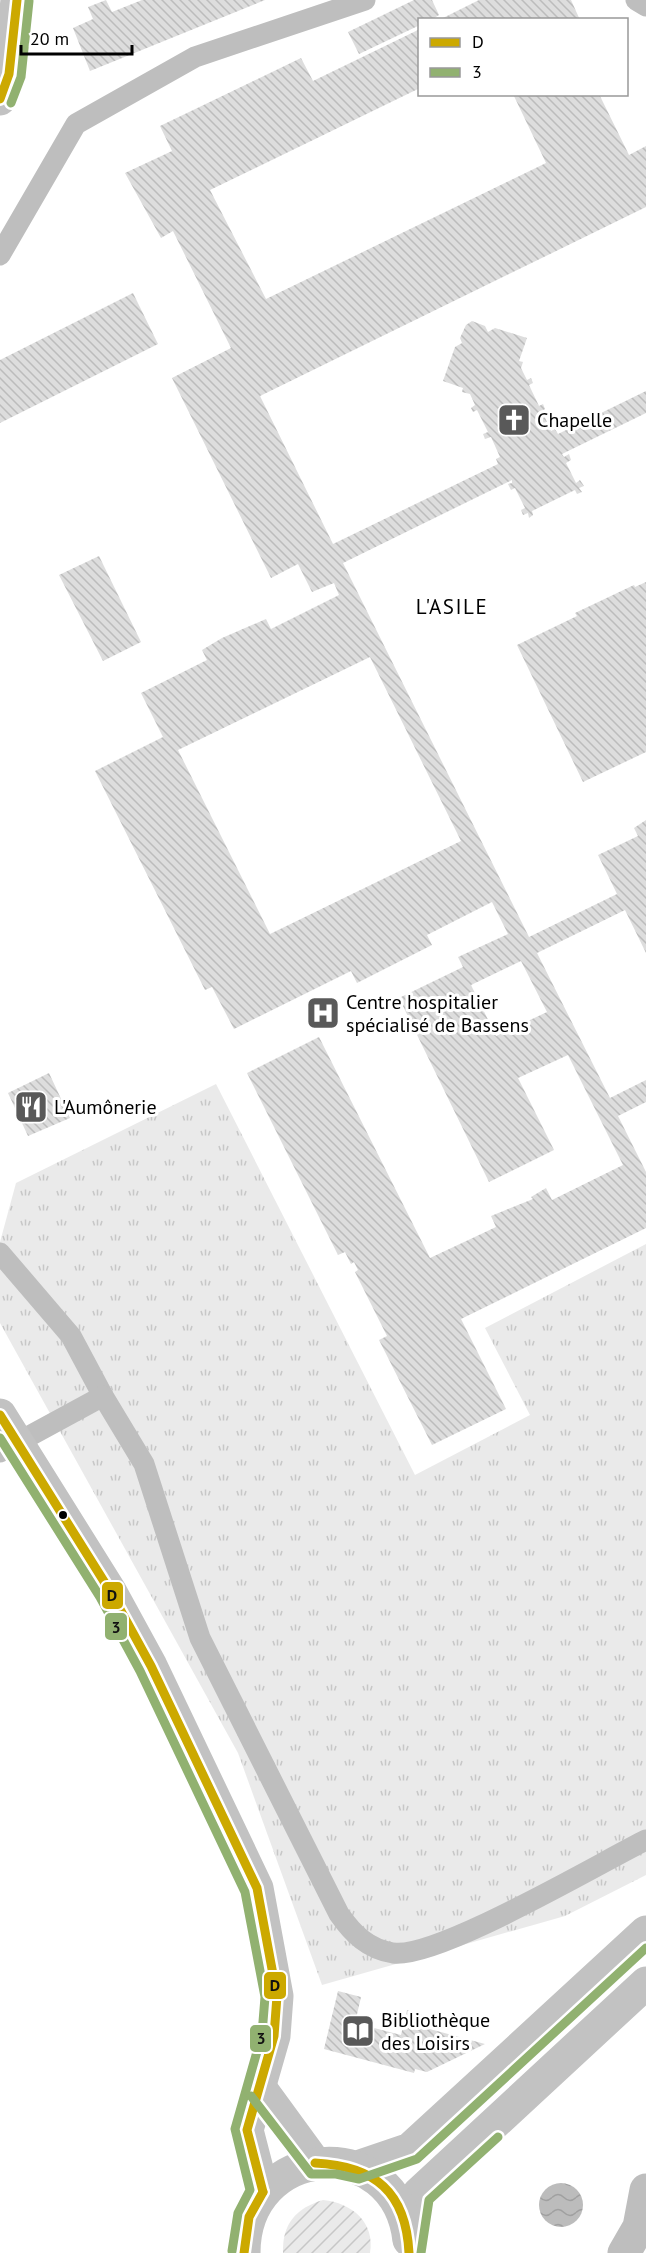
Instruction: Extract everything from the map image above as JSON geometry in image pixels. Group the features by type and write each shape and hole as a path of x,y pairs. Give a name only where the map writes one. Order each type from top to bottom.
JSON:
{"main road":[{"path":"0,99 9,74 16,0"},
{"path":"6,1437 110,1591 151,1666 257,1888 277,1996 274,2036 248,2130 263,2192"},
{"path":"357,2168 410,2149 646,1932"},
{"path":"409,2246 418,2194 646,1983"},
{"path":"261,2089 315,2163"},
{"path":"244,2253 244,2236 249,2217 263,2192 288,2172 315,2163 337,2162 357,2168 377,2179 393,2195 405,2216 409,2246"}],"street":[{"path":"634,2249 646,2190"}],"lane":[{"path":"0,255 76,124 195,57 365,0"},
{"path":"636,0 646,6"},
{"path":"0,1253 71,1336 103,1396 144,1464 200,1638 339,1914 361,1939 376,1949 396,1953 424,1948 490,1920 646,1840"},
{"path":"6,1437 103,1396"}],"green space":[{"path":"216,1084 415,1475 530,1415 485,1328 646,1244 646,1875 565,1916 322,1985 238,1753 0,1323 0,1242 16,1183"},
{"path":"323,2200 343,2205 359,2216 369,2232 370,2253 283,2253 285,2234 292,2219 313,2203"}],"water":[{"path":"561,2183 576,2190 583,2205 576,2220 561,2227 546,2220 539,2205 546,2190"}],"building":[{"path":"106,0 112,12 142,0 265,0 90,71 73,28 93,19 88,7"},
{"path":"414,0 432,0 439,15 434,18 418,18 418,26 359,54 348,32"},
{"path":"479,0 571,0 579,18 443,18"},
{"path":"418,30 418,89 210,190 266,299 546,163 514,96 600,96 629,155 646,146 646,207 260,396 333,544 498,464 496,459 500,457 491,437 485,439 483,434 488,432 477,410 473,412 471,408 475,405 470,394 462,392 463,388 443,381 455,347 462,343 460,338 466,325 472,321 485,326 488,332 495,328 527,338 519,361 523,362 521,368 527,380 531,378 533,383 529,385 539,406 543,404 545,409 542,411 551,431 555,429 558,434 646,391 646,413 562,454 564,457 569,454 571,460 566,463 576,483 580,480 584,486 579,488 582,492 577,494 575,490 532,511 533,515 529,518 528,513 523,515 521,510 525,508 515,488 511,490 508,484 512,483 512,480 343,563 529,937 617,894 598,855 638,836 634,828 646,820 646,953 625,910 537,953 610,1098 646,1080 646,1102 618,1116 646,1172 646,1228 461,1319 506,1409 432,1445 379,1340 387,1336 355,1272 358,1270 354,1262 351,1264 345,1252 338,1255 247,1073 319,1037 430,1258 496,1227 491,1216 533,1199 531,1197 546,1188 552,1200 623,1165 568,1055 518,1078 554,1150 489,1182 399,998 463,967 458,957 508,934 492,902 427,935 432,945 357,983 351,971 234,1029 212,987 205,990 95,771 163,737 141,693 207,660 202,650 222,638 266,619 271,629 339,595 334,583 312,592 298,564 271,578 172,378 231,348 173,231 161,238 125,173 172,151 160,126 301,58 313,81","holes":["370,657 461,841 270,934 178,750","521,961 547,1012 496,1036 471,985"]},
{"path":"133,293 158,344 0,423 0,360"},
{"path":"99,556 141,642 103,661 59,575"},
{"path":"646,582 646,752 583,782 517,645 577,616 575,613 634,585 635,587"},
{"path":"49,1073 70,1118 28,1136 8,1093"},
{"name":"Bibliothèque des Loisirs","path":"338,1991 361,1997 355,2023 401,2035 407,2010 428,2017 426,2028 485,2044 427,2072 415,2069 414,2073 324,2049"}],"transit line":[{"name":"D","path":"0,99 9,74 17,0"},
{"name":"3","path":"11,103 21,77 29,1"},
{"name":"D","path":"0,1415 110,1591 151,1666 257,1888 277,1996 274,2036 247,2130 263,2192"},
{"name":"3","path":"0,1438 100,1597 140,1671 245,1892 265,1997 262,2034 235,2129 250,2190 238,2213 232,2251"},
{"name":"3","path":"251,2096 311,2174 336,2174 359,2179 417,2159 646,1948"},
{"name":"3","path":"421,2253 429,2200 498,2137"},
{"name":"D","path":"315,2163 355,2170 383,2186 394,2199 401,2214 407,2232 409,2253"},
{"name":"D","path":"244,2253 249,2217 263,2192"}],"place":[{"name":"Chapelle","path":"514,420"},
{"name":"Centre hospitalier spécialisé de Bassens","path":"323,1013"},
{"name":"L'Aumônerie","path":"31,1107"},
{"name":"Bibliothèque des Loisirs","path":"358,2031"}],"district":[{"name":"L'ASILE","path":"452,607"}]}
